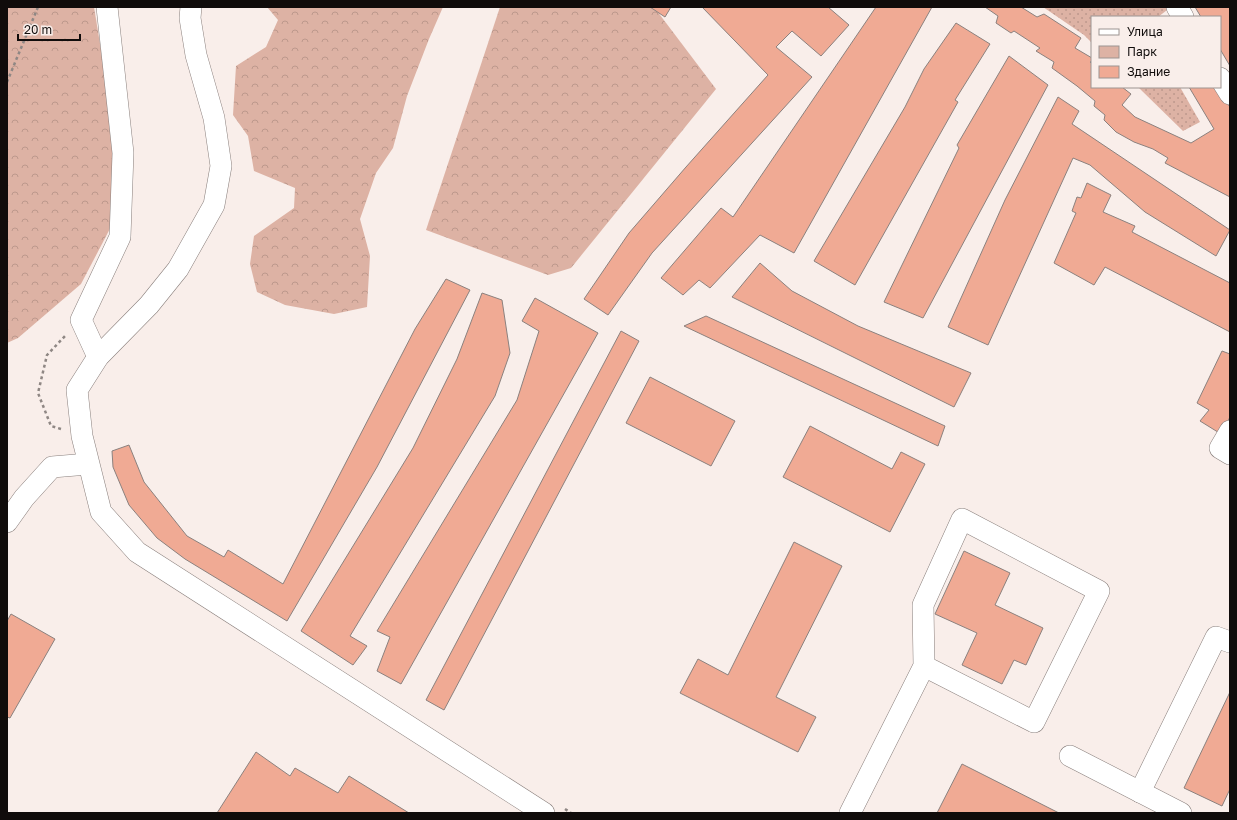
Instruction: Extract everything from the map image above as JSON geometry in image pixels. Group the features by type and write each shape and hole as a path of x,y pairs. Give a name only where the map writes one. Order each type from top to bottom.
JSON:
{"street":[{"path":"98,357 80,320 120,237 123,152 107,7"},
{"path":"191,7 190,18 196,55 214,118 222,166 214,205 178,269 150,305 98,357 77,390 82,436 101,512 137,552 544,813"},
{"path":"1177,7 1182,16"},
{"path":"1221,80 1230,94"},
{"path":"1230,431 1220,448 1230,454"},
{"path":"7,522 24,498 52,467 88,464"},
{"path":"850,813 924,666 922,605 962,519 1099,591 1034,722 924,666"},
{"path":"1140,792 1216,637 1230,642"},
{"path":"1070,756 1180,813"}],"path":[{"path":"7,82 38,7"},
{"path":"80,320 47,355 38,393 51,426 82,436"}],"green space":[{"path":"7,7 94,7 117,148 114,221 81,284 18,338 7,343"},
{"path":"267,7 443,7 407,96 393,148 376,173 360,219 370,256 367,307 334,314 285,305 257,292 250,264 254,236 294,208 295,188 254,171 248,136 233,115 236,66 266,47 278,20"},
{"path":"500,7 654,7 716,89 571,268 548,275 426,230"},
{"path":"1043,7 1171,7 1159,16 1091,16 1091,42 1084,35"},
{"path":"1139,88 1181,88 1200,122 1183,131"}],"building":[{"path":"650,7 671,7 665,17"},
{"path":"702,7 828,7 849,25 821,56 792,31 776,47 812,77 652,253 608,315 584,299 629,233 768,75"},
{"path":"876,7 932,7 794,253 760,235 710,288 699,280 683,295 661,278 721,208 733,217"},
{"path":"985,7 1021,7 1037,17 1044,14 1081,38 1075,48 1091,57 1091,88 1123,88 1131,94 1122,105 1135,117 1191,143 1214,129 1190,88 1217,88 1230,107 1230,197 1165,163 1168,158 1153,149 1134,142 1116,132 1104,120 1105,115 1094,106 1095,101 1052,68 1054,62 1036,51 1040,48 1014,31 1011,33 996,23 998,16"},
{"path":"1195,7 1230,7 1230,66 1221,51 1221,16 1200,16"},
{"path":"956,23 990,44 955,100 958,102 855,285 814,261 905,107 924,69"},
{"path":"1009,56 1048,85 923,318 884,302 959,148 957,145"},
{"path":"1058,97 1079,111 1072,124 1230,230 1216,256 1145,212 1090,165 1073,158 988,345 948,327 1005,200"},
{"path":"1087,183 1111,195 1103,212 1135,226 1132,232 1230,283 1230,332 1105,267 1094,285 1054,263 1076,213 1072,211 1077,197 1081,198"},
{"path":"760,263 792,291 858,326 971,373 954,407 732,297"},
{"path":"446,279 470,290 377,467 287,621 185,559 157,538 129,505 113,467 112,451 129,445 144,482 187,536 224,557 228,550 283,584 415,329"},
{"path":"482,293 502,300 510,353 495,396 350,636 367,646 353,665 301,631 413,448 457,359"},
{"path":"535,298 598,333 401,684 377,671 390,637 377,631 517,400 539,331 522,321"},
{"path":"706,316 945,426 938,446 684,326"},
{"path":"621,331 639,341 444,710 426,700"},
{"path":"1222,351 1230,354 1230,417 1221,434 1200,421 1209,410 1197,403"},
{"path":"650,377 735,421 711,466 626,423"},
{"path":"810,426 892,469 901,452 925,464 890,532 783,477"},
{"path":"794,542 842,566 776,697 816,717 798,752 680,693 698,659 728,675"},
{"path":"964,551 1010,573 995,605 1043,628 1026,665 1014,660 1002,684 962,665 977,633 935,614"},
{"path":"11,614 55,639 10,718 7,717 7,621"},
{"path":"1230,692 1230,789 1222,806 1184,788"},
{"path":"256,752 290,776 295,768 338,793 349,776 409,813 217,813"},
{"path":"962,764 1059,813 937,813"}]}
